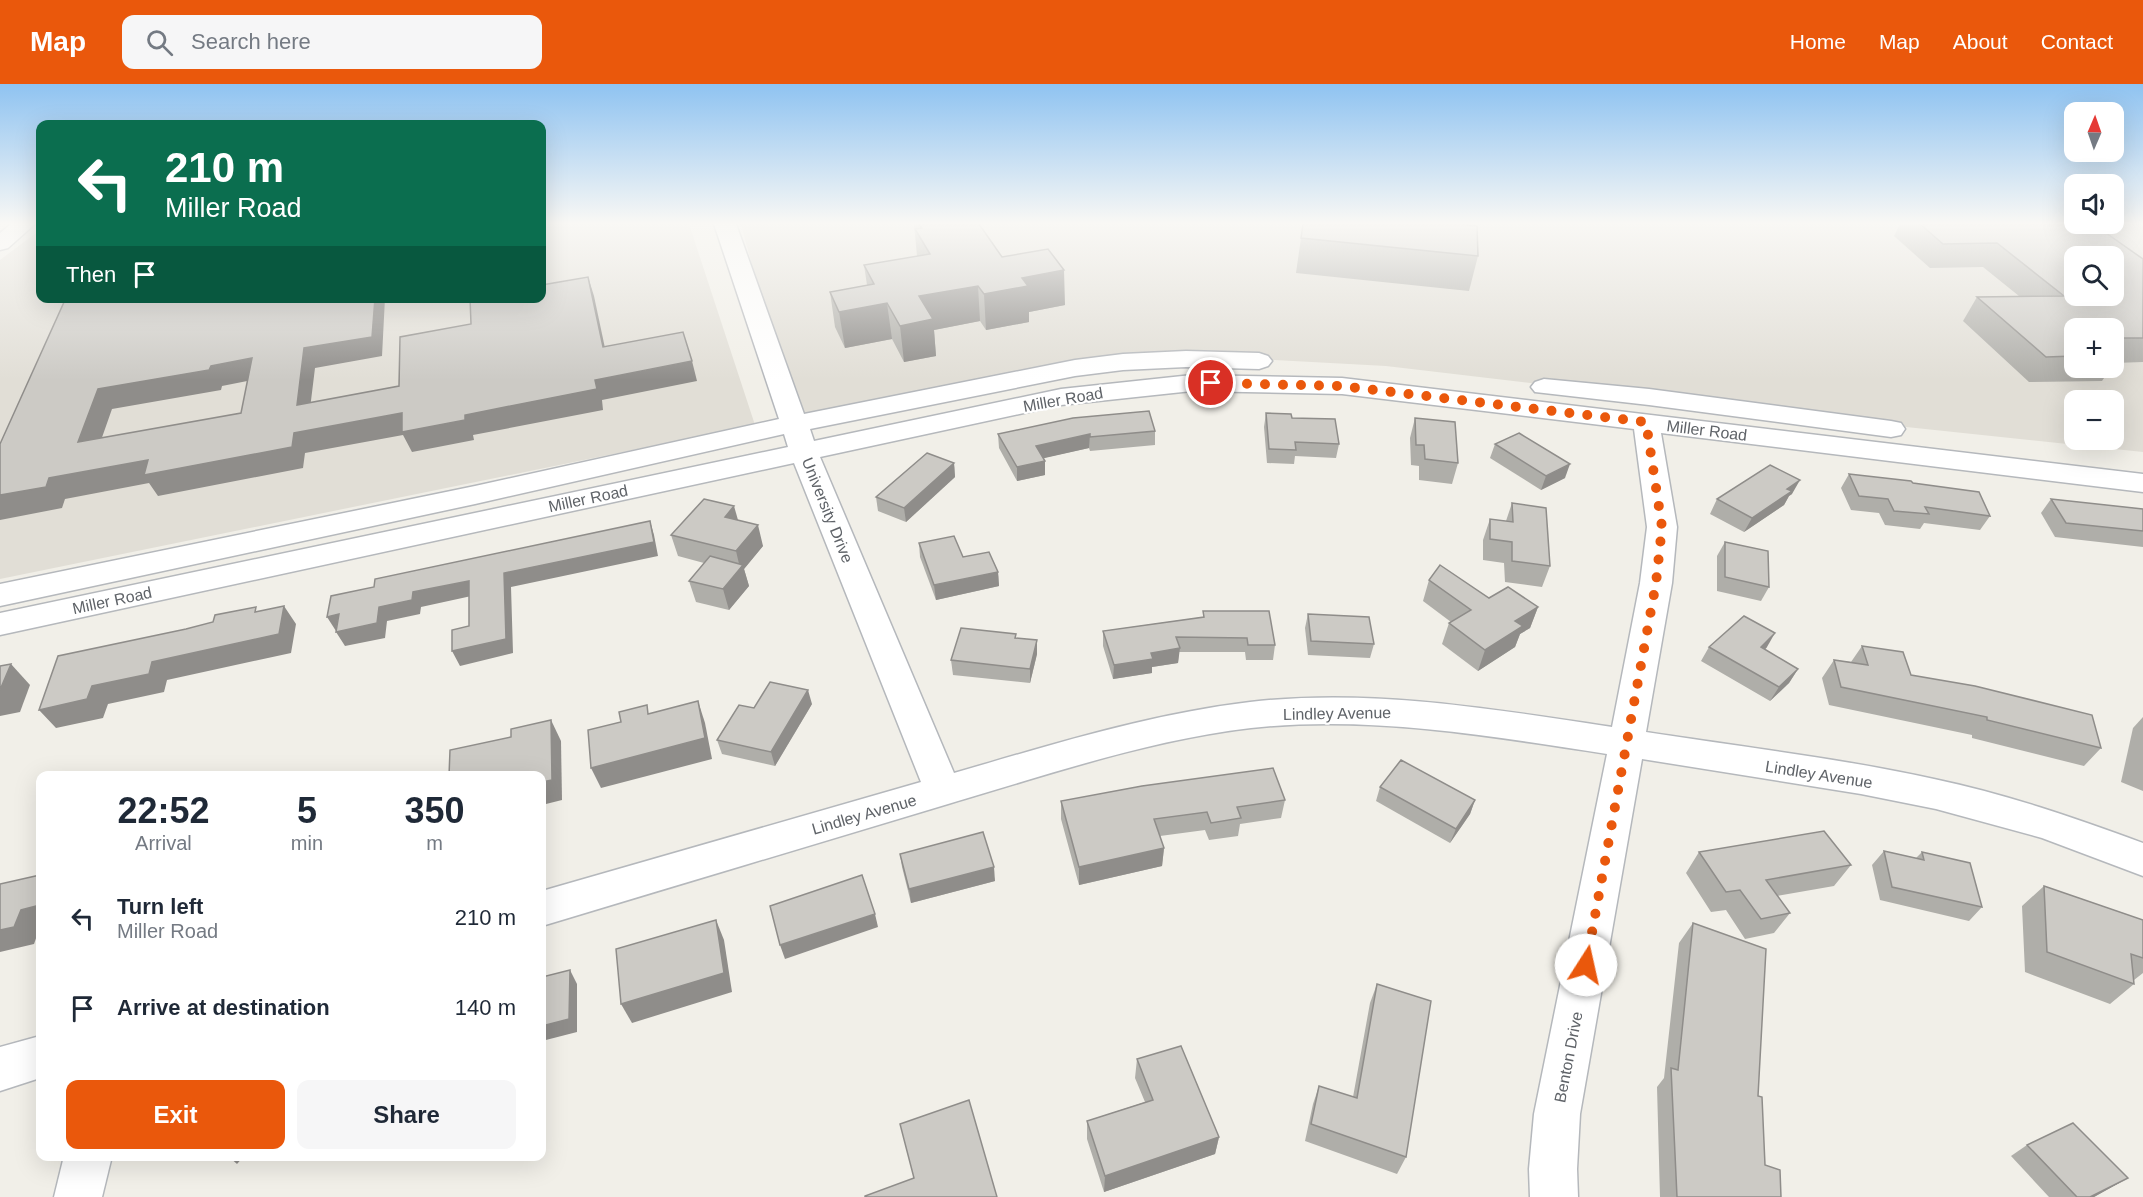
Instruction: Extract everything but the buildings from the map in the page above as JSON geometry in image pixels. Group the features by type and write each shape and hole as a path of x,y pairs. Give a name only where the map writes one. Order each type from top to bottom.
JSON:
{"street":[{"name":"University Drive","path":"743,276 799,438 943,791"},
{"name":"Miller Road","path":"0,624 799,438 1075,368 1123,362 1186,359 1358,365 1649,397 2143,461"},
{"name":"Miller Road","path":"0,595 475,495 799,438 1061,397 1192,383 1341,386 2143,483"},
{"name":"Benton Drive","path":"1554,1197 1555,1125 1563,1074 1582,987 1656,583 1662,527 1646,422"},
{"name":"Lindley Avenue","path":"546,907 1143,735 1198,723 1252,715 1382,711 1501,724 1861,779 1936,794 2048,824 2143,860"},
{"path":"0,1069 36,1058"},
{"path":"78,1197 87,1161"}],"shaded area":[{"path":"0,276 36,276 36,303 546,303 546,276 706,276 755,425 0,579"},
{"path":"755,276 2064,276 2064,306 2124,306 2124,276 2143,276 2143,452 2124,450 2124,390 2064,390 2064,444 1859,422 1386,366 1236,358 1167,358 794,424"}],"route":[{"path":"1211,383 1341,386 1646,422 1662,527 1656,583 1586,965"}]}
